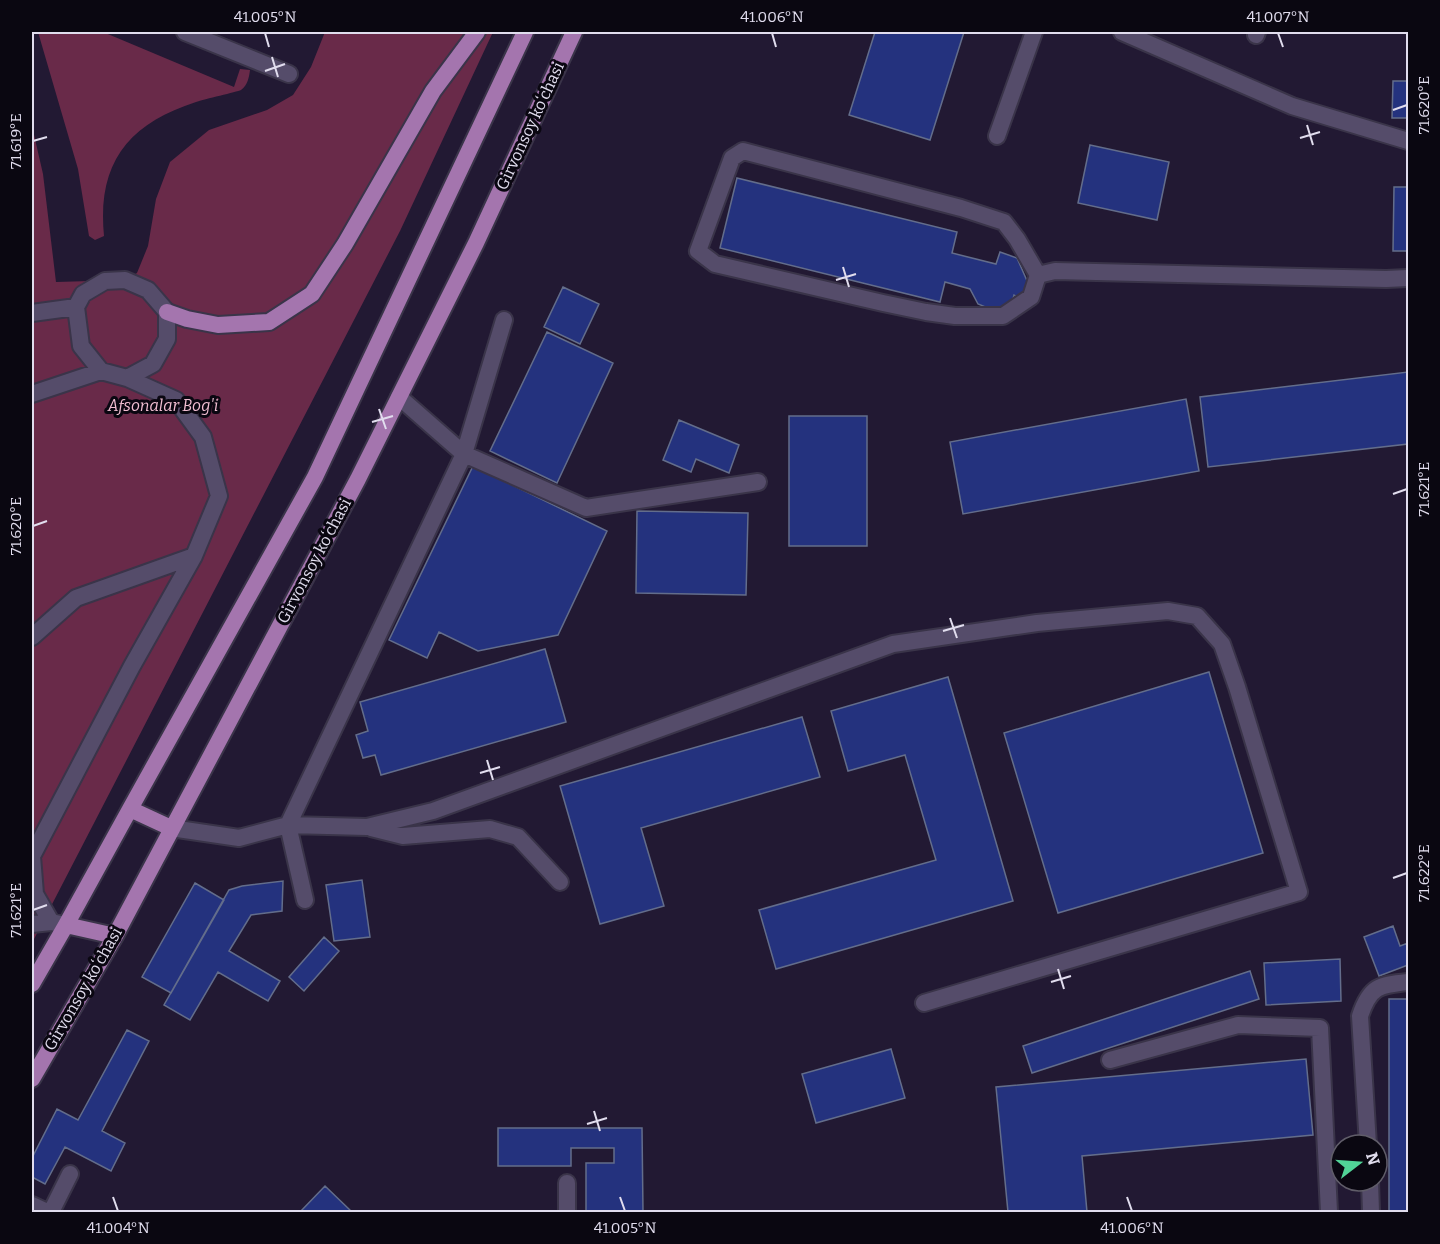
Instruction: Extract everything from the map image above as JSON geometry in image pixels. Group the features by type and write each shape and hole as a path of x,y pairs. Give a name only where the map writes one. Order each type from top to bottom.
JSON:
{"main road":[{"path":"167,312 187,320 218,326 269,322 312,294 345,244 434,91 477,32"},
{"path":"32,984 59,924 130,808 315,477 525,32"},
{"name":"Girvonsoy koʻchasi","path":"32,1079 115,936 352,489 476,243 574,32"},
{"path":"130,808 171,828"},
{"path":"59,924 115,936"}],"lane":[{"path":"185,32 289,74"},
{"path":"997,136 1034,32"},
{"path":"1122,32 1292,106 1408,141"},
{"path":"743,151 950,204 1004,222 1038,275 1031,297 1003,316 955,316 926,312 765,277 715,264 698,251 732,158 743,151"},
{"path":"1038,275 1055,272 1408,278"},
{"path":"101,371 81,346 76,307 83,294 105,281 125,280 148,290 167,312 167,339 153,364 127,378"},
{"path":"32,313 76,307"},
{"path":"305,900 288,825 464,454 504,320"},
{"path":"32,394 101,371 127,378 176,400 203,437 219,496 194,556 132,666 32,856 35,894 59,924"},
{"path":"399,397 464,454 586,508 758,482"},
{"path":"32,637 76,598 194,556"},
{"path":"367,827 433,811 894,644 1061,621 1168,611 1197,616 1222,644 1299,892 924,1003"},
{"path":"171,828 238,838 288,825 367,827 403,836 490,829 518,837 560,882"},
{"path":"32,924 59,924"},
{"path":"1367,1133 1360,1016 1366,997 1383,985 1408,982"},
{"path":"1110,1060 1238,1025 1320,1028 1329,1212"},
{"path":"32,1205 49,1212 70,1174"},
{"path":"567,1183 567,1212"},
{"path":"1370,1193 1371,1212"}],"green space":[{"path":"38,32 103,32 234,87 240,69 250,70 249,78 241,90 172,111 135,135 122,150 112,167 103,210 104,236 95,240 89,236 78,169"},
{"name":"Afsonalar Bog'i","path":"325,32 493,32 400,231 32,943 32,126 43,174 56,282 125,280 137,273 148,246 156,199 170,162 209,130 267,110 293,95 311,67"}],"building":[{"path":"875,32 964,32 930,140 849,115"},
{"path":"1393,81 1408,81 1408,118 1392,118"},
{"path":"1090,145 1169,162 1157,220 1078,203"},
{"path":"737,178 957,232 952,253 996,264 1000,252 1017,258 1028,283 1022,299 1014,295 1013,299 995,311 978,304 970,289 945,282 940,302 720,248"},
{"path":"1394,187 1408,187 1408,251 1393,251"},
{"path":"563,287 599,304 580,344 544,327"},
{"path":"547,332 613,363 557,483 490,451"},
{"path":"1408,372 1408,444 1208,467 1200,397"},
{"path":"1186,399 1199,471 963,514 950,442"},
{"path":"789,416 867,416 867,546 789,546"},
{"path":"679,420 739,445 729,473 696,459 691,472 663,460"},
{"path":"473,466 607,531 558,635 478,651 439,632 427,658 389,640"},
{"path":"637,511 748,513 746,595 636,593"},
{"path":"545,649 566,722 381,775 375,755 363,758 356,735 368,731 360,702"},
{"path":"1209,672 1263,853 1058,913 1004,733"},
{"path":"948,677 1013,901 776,969 759,910 936,860 905,755 848,771 831,711"},
{"path":"802,717 820,777 641,828 664,906 600,924 560,786"},
{"path":"362,880 370,937 334,941 326,885"},
{"path":"283,881 282,911 251,915 229,951 280,981 268,1001 218,972 190,1020 164,1005 229,890 242,886"},
{"path":"195,883 224,900 171,993 142,977"},
{"path":"1393,926 1400,946 1408,943 1408,965 1379,976 1364,937"},
{"path":"324,937 339,951 304,991 289,977"},
{"path":"1340,959 1341,1001 1266,1005 1264,963"},
{"path":"1250,971 1259,999 1032,1073 1023,1046"},
{"path":"1389,999 1408,999 1408,1212 1389,1212"},
{"path":"127,1030 149,1041 102,1131 125,1143 111,1171 65,1147 45,1184 32,1177 32,1158 57,1109 78,1120"},
{"path":"891,1049 905,1098 816,1123 802,1074"},
{"path":"1306,1059 1313,1135 1082,1156 1087,1212 1008,1212 996,1087"},
{"path":"498,1128 642,1128 643,1212 586,1212 586,1163 614,1163 614,1148 571,1148 571,1166 498,1166"},
{"path":"325,1186 352,1212 300,1212"}]}
